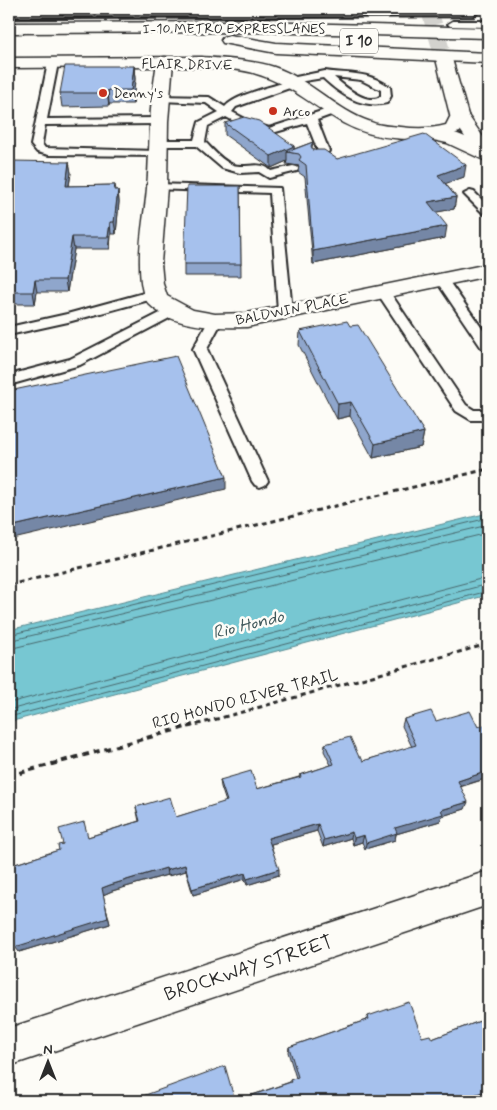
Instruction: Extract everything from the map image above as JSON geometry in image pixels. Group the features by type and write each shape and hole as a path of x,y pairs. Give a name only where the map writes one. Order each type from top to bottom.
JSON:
{"main road":[{"name":"I-10 METRO EXPRESSLANES","path":"9,28 19,35 46,28 255,27 488,33"},
{"name":"I 10","path":"19,35 488,45"},
{"path":"230,40 276,48 488,58"},
{"path":"444,59 459,115 487,149"},
{"path":"155,294 150,263 157,187 159,121 170,98 165,62"},
{"name":"FLAIR DRIVE","path":"12,63 165,62 239,65 269,71 292,82 360,125 398,133 430,134 454,128 459,115"},
{"path":"430,134 446,136 487,149"},
{"name":"BALDWIN PLACE","path":"155,294 157,299 188,316 215,321 247,320 488,270"},
{"name":"BROCKWAY STREET","path":"9,1047 488,888"}],"lane":[{"path":"9,13 472,13"},
{"path":"46,28 173,24 488,24"},
{"path":"53,63 36,145 41,150 49,152 157,148 199,143 227,168 247,170 262,168 269,175 293,168"},
{"path":"199,143 203,124 226,113 232,105 292,82 325,74 367,77 375,80 386,89 386,96 382,102 362,101 336,84 325,74"},
{"path":"170,98 208,100 226,113 247,124 269,131 335,110"},
{"path":"311,119 324,151 318,158"},
{"path":"41,122 159,121"},
{"path":"157,187 276,190 285,311"},
{"path":"470,194 488,212"},
{"path":"441,279 488,347"},
{"path":"382,291 461,408 471,415 488,415"},
{"path":"9,331 68,318 155,294"},
{"path":"9,380 76,362 174,310"},
{"path":"215,321 200,349 260,481"}],"path":[{"path":"9,585 488,469"},
{"name":"RIO HONDO RIVER TRAIL","path":"9,776 488,644"}],"water":[{"name":"Rio Hondo","path":"488,513 488,595 9,722 9,630"}],"building":[{"path":"65,66 134,66 131,90 108,90 107,93 60,93"},
{"path":"244,117 259,121 294,146 271,156 225,123"},
{"path":"424,134 466,165 438,175 456,197 428,202 447,226 313,251 306,165 299,160 301,157 299,154 287,152 313,142 311,146 313,150 324,150 337,159"},
{"path":"12,161 69,162 66,186 115,185 114,190 118,190 114,222 110,222 108,237 72,237 65,280 35,280 33,292 9,292 9,174"},
{"path":"187,186 240,186 241,264 184,264"},
{"path":"347,321 350,326 358,325 424,432 375,444 351,402 338,404 300,331"},
{"path":"176,356 226,477 9,527 9,391"},
{"path":"431,711 436,721 470,711 478,727 488,724 488,771 458,781 468,802 441,810 443,814 395,828 397,833 366,843 364,835 354,838 352,832 324,840 318,824 268,838 279,869 247,879 245,873 192,889 185,865 167,870 166,868 110,885 102,888 108,918 15,947 9,917 9,866 59,850 58,845 63,844 59,829 84,822 88,837 140,821 136,807 170,797 176,817 227,801 220,780 251,771 257,789 301,777 300,775 334,764 325,744 350,737 359,757 363,761 416,745 404,719"},
{"path":"409,1002 422,1037 430,1035 432,1039 488,1018 488,1090 457,1101 235,1101 291,1082 290,1080 298,1077 289,1047 369,1019 368,1016"},
{"path":"225,1066 235,1101 129,1101"}],"tunnel":[{"path":"429,9 444,59"}],"railway":[{"path":"9,19 474,17"}],"place":[{"name":"Denny's","path":"103,93"},
{"name":"Arco","path":"273,111"}]}
